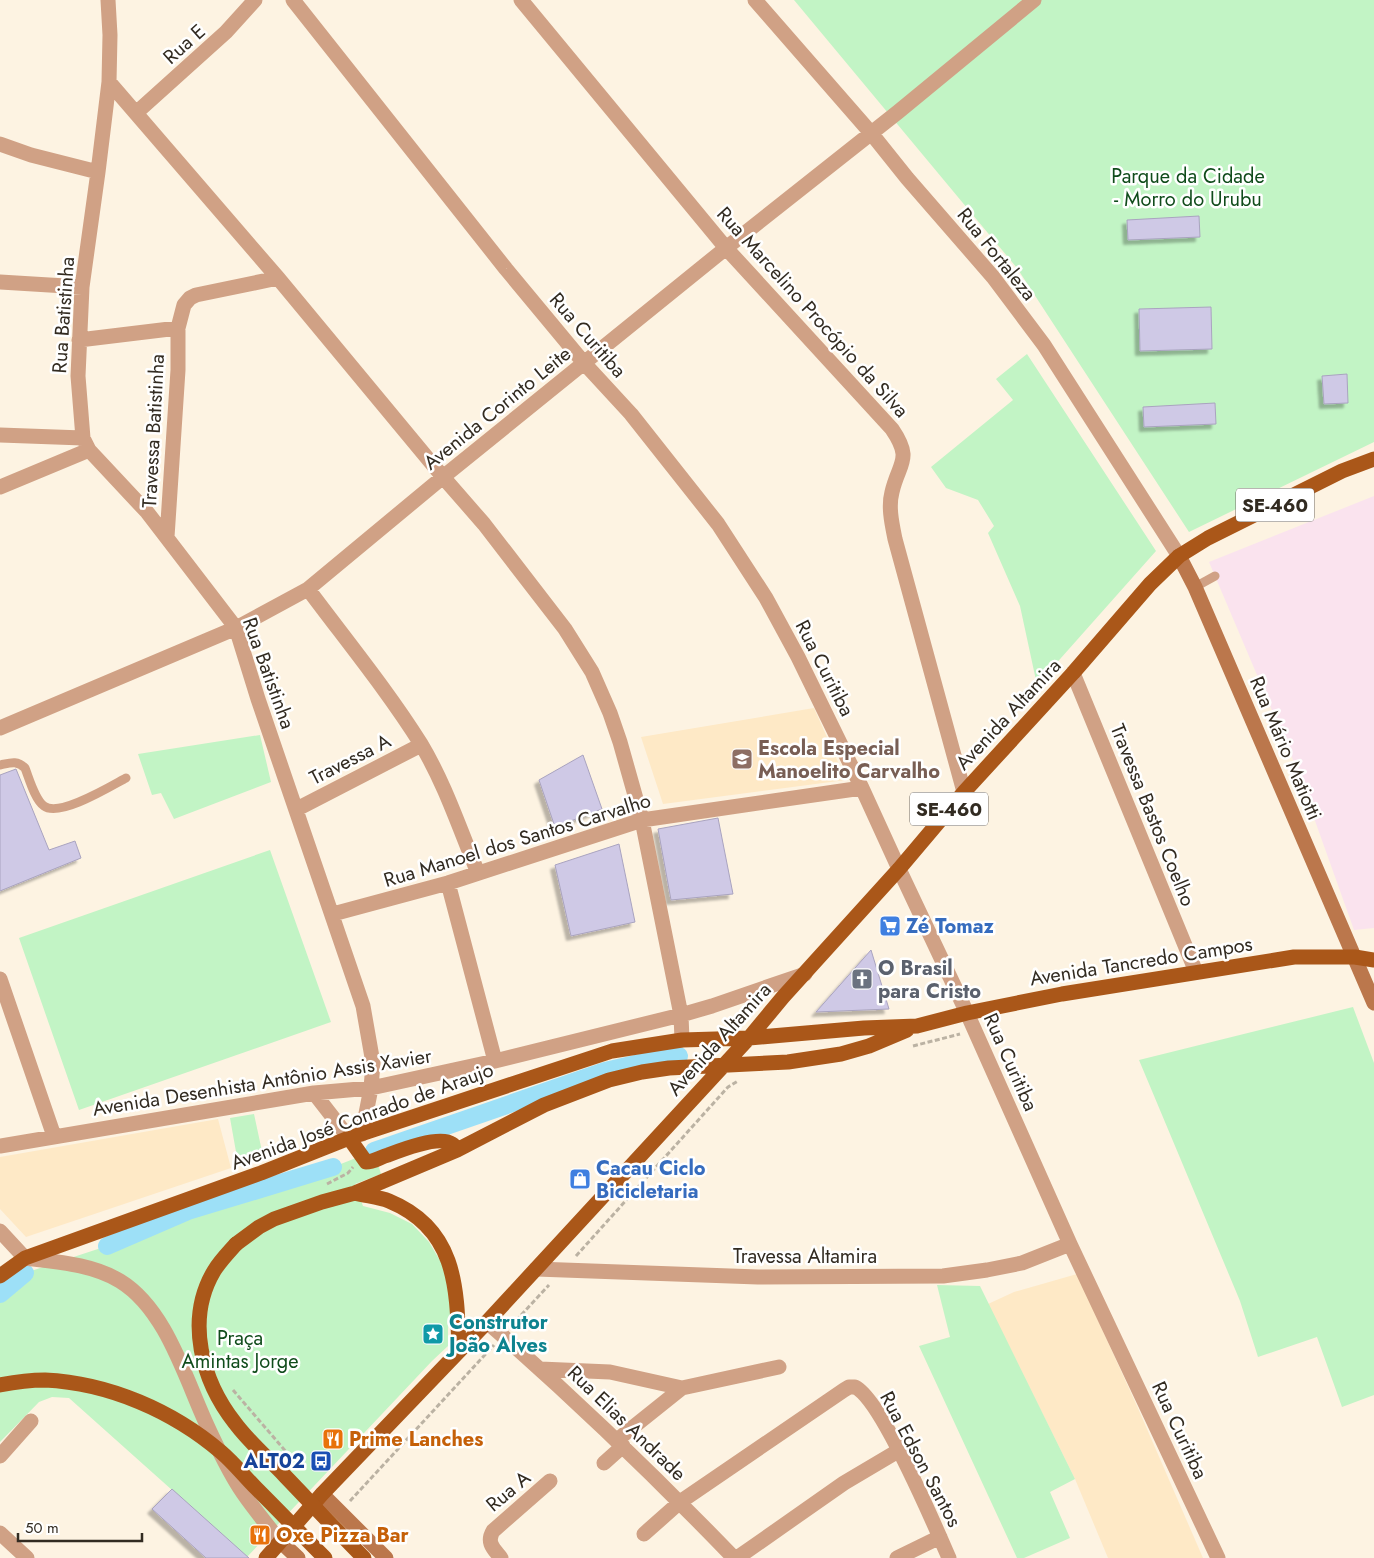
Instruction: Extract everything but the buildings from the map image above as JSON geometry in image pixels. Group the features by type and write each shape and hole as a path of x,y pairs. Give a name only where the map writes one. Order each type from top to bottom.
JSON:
{"main road":[{"name":"SE-460","path":"1179,556 1208,538 1342,472 1374,459"},
{"name":"Rua Mário Matiotti","path":"1179,556 1195,587 1374,1003"},
{"name":"Avenida Altamira","path":"280,1541 322,1494 460,1351 749,1038 838,934 899,870 964,792 1073,673 1150,584 1179,556"},
{"name":"Avenida Tancredo Campos","path":"722,1066 788,1062 841,1054 869,1046 917,1026 968,1013 1062,994 1294,956 1355,957 1374,960"},
{"name":"Avenida Tancredo Campos","path":"749,1038 864,1028 917,1026"},
{"name":"Avenida José Conrado de Araujo","path":"0,1276 25,1258 261,1173 352,1137 612,1051 682,1040 749,1038"},
{"path":"364,1558 235,1424 218,1396 205,1365 199,1338 199,1318 202,1301 210,1278 220,1262 236,1244 259,1227 274,1219 322,1202 355,1193 457,1150 544,1105 609,1080 642,1072 688,1066 722,1066"},
{"path":"352,1137 366,1162 372,1162 385,1155 420,1144 433,1142 452,1143 457,1150"},
{"path":"355,1193 388,1201 421,1220 447,1254 453,1275 458,1312 460,1351"},
{"path":"0,1385 21,1381 44,1380 103,1389 148,1407 176,1421 199,1434 223,1454 325,1558"},
{"path":"322,1494 386,1558"},
{"name":"SE-460","path":"266,1558 280,1541"},
{"path":"280,1541 298,1558"}],"street":[{"path":"0,144 31,155 98,172 109,82 110,35 108,0"},
{"name":"Rua E","path":"136,113 226,32 255,0"},
{"name":"Rua Curitiba","path":"293,0 481,238 584,363 631,414 718,524 766,598 798,656 968,1013 1070,1244 1218,1558"},
{"name":"Rua Marcelino Procópio da Silva","path":"521,0 726,248 892,429 899,440 904,459 891,492 890,500 894,539 964,792"},
{"name":"Rua Fortaleza","path":"755,0 871,132 907,178 993,277 1044,345 1179,556"},
{"name":"Avenida Corinto Leite","path":"0,728 236,628 308,589 584,363 1034,0"},
{"path":"109,82 278,278 484,524 527,577 565,629 592,672 620,742 642,820 681,1015 682,1040"},
{"name":"Rua Batistinha","path":"98,172 82,287 79,340 78,376 86,444 167,537 236,628 258,699 363,1006 373,1063 371,1088 352,1137"},
{"name":"Travessa Batistinha","path":"167,537 178,370 178,328 184,305 192,296 278,278"},
{"path":"0,282 82,287"},
{"name":"Travessa Batistinha","path":"79,340 178,328"},
{"path":"0,434 86,444"},
{"path":"0,487 86,444"},
{"path":"308,589 394,705 421,745 439,779 478,873"},
{"name":"Travessa Bastos Coelho","path":"1073,673 1196,972"},
{"name":"Travessa A","path":"297,809 421,745"},
{"name":"Rua Manoel dos Santos Carvalho","path":"333,914 448,883 642,820 862,788"},
{"path":"448,883 495,1061"},
{"name":"Avenida Desenhista Antônio Assis Xavier","path":"0,1146 314,1094 371,1088 495,1061 681,1015 805,974"},
{"path":"0,979 54,1136"},
{"path":"314,1094 352,1137"},
{"path":"0,1231 25,1258 76,1265 106,1274 134,1291 145,1301 170,1340 201,1413 242,1491 280,1541"},
{"name":"Travessa Altamira","path":"536,1269 758,1278 942,1276 1022,1263 1070,1244"},
{"name":"Rua Elias Andrade","path":"487,1322 620,1443 735,1558"},
{"path":"540,1369 610,1372 682,1388 779,1366"},
{"name":"Rua Edson Santos","path":"680,1502 850,1387 857,1388 868,1399 884,1422 949,1558"},
{"path":"604,1462 620,1443 682,1388"},
{"path":"0,1456 31,1421"},
{"path":"735,1558 844,1483 898,1451"},
{"name":"Rua A","path":"501,1558 490,1544 493,1531 550,1481"},
{"path":"644,1534 680,1502"},
{"path":"0,1533 27,1558"},
{"path":"897,1558 940,1537"}],"lane":[{"path":"1195,587 1215,576"},
{"path":"0,765 13,762 21,764 26,768 38,800 45,808 51,809 81,802 126,778"}],"path":[{"path":"911,1046 975,1030"},
{"path":"340,1512 503,1336 728,1087 745,1080"},
{"path":"326,1184 348,1173 353,1167 355,1161 352,1137"},
{"path":"229,1384 291,1458"}],"shaded area":[{"path":"1374,496 1374,928 1354,930 1294,762 1209,562"},
{"name":"Escola Especial Manoelito Carvalho","path":"814,708 846,780 663,804 641,737"},
{"path":"218,1119 231,1168 26,1237 0,1209 0,1157"},
{"path":"1077,1274 1203,1558 1108,1558 1075,1479 988,1304 1014,1292"}],"green space":[{"name":"Parque da Cidade - Morro do Urubu","path":"794,0 1374,0 1374,442 1189,532 1017,268"},
{"path":"1027,354 1156,551 1037,685 1020,606 988,533 994,526 978,500 946,488 931,467 1013,400 996,379"},
{"path":"260,735 271,782 174,819 161,793 152,795 138,754"},
{"path":"270,850 331,1022 79,1110 19,938"},
{"path":"1353,1007 1374,1063 1374,1395 1342,1407 1317,1337 1258,1357 1240,1301 1139,1060"},
{"path":"254,1114 263,1156 238,1163 230,1118"},
{"name":"Praça Amintas Jorge","path":"374,1151 381,1174 355,1184 363,1206 390,1213 412,1224 429,1242 445,1269 451,1313 448,1328 448,1346 247,1557 69,1398 52,1397 39,1402 0,1442 0,1295 25,1273 107,1246 188,1211 333,1167"},
{"path":"937,1285 980,1286 1075,1479 1050,1492 1070,1538 1024,1558 1017,1558 919,1346 950,1337"}],"waterway":[{"path":"374,1151 605,1071 679,1056"},
{"path":"107,1246 188,1211 333,1167"},
{"path":"0,1294 25,1273"}],"place":[{"name":"Escola Especial Manoelito Carvalho","path":"742,759"},
{"name":"Zé Tomaz","path":"890,926"},
{"name":"O Brasil para Cristo","path":"862,979"},
{"name":"Cacau Ciclo Bicicletaria","path":"580,1179"},
{"name":"Construtor João Alves","path":"433,1334"},
{"name":"Prime Lanches","path":"333,1439"},
{"name":"ALT02","path":"321,1461"},
{"name":"Oxe Pizza Bar","path":"260,1535"}]}
